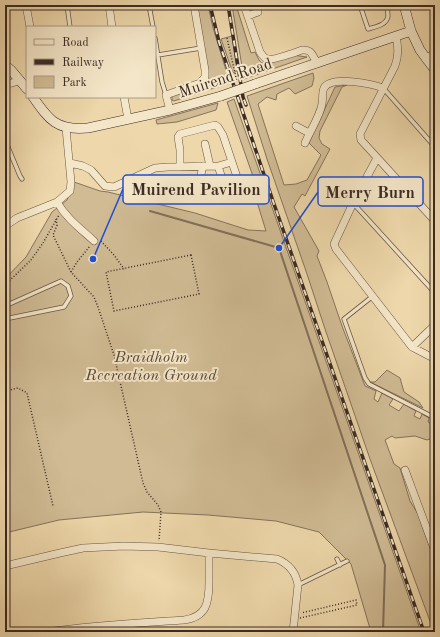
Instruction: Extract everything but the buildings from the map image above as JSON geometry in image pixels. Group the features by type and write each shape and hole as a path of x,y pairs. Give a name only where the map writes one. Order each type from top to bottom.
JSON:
{"street":[{"path":"26,5 30,26"},
{"path":"109,5 112,26"},
{"path":"170,110 166,95 200,82 205,76 194,5"},
{"path":"244,5 260,52 264,57 267,59 272,59 302,50 307,50 310,51 317,63"},
{"path":"404,5 411,31 420,50 435,70"},
{"path":"248,16 258,12"},
{"name":"Muirend Road","path":"66,128 88,128 170,110 221,96 411,31"},
{"path":"396,36 398,58 360,134 361,140 435,221"},
{"path":"426,60 435,52"},
{"path":"5,65 25,84"},
{"path":"305,143 320,110 323,91 327,85 342,81 383,88"},
{"path":"5,84 25,84"},
{"path":"5,226 17,218 57,202 70,191 70,163 66,128 48,117 34,98"},
{"path":"124,98 128,119"},
{"path":"180,167 178,137 180,134 215,125 223,135 241,189"},
{"path":"296,126 309,133"},
{"path":"199,183 207,166 205,144"},
{"path":"377,158 353,203 334,244 336,249 412,347 435,360"},
{"path":"70,163 83,166 91,170 105,186 114,187 155,168 218,166 232,162"},
{"path":"218,166 225,187"},
{"path":"57,202 61,210 78,227 97,241"},
{"path":"412,347 435,325"},
{"path":"404,470 435,551"},
{"path":"5,566 83,548 124,546 158,547 209,554 277,559 287,564 292,569 297,579 298,585 293,632"},
{"path":"48,632 106,625 193,619 204,610 207,604 209,595 209,554"}],"lane":[{"path":"67,5 70,26"},
{"path":"149,5 153,26"},
{"path":"360,5 368,29 381,25 386,21 388,16 387,5"},
{"path":"156,44 162,82 166,95"},
{"path":"158,55 201,48"},
{"path":"383,88 435,147"},
{"path":"5,140 22,179"},
{"path":"353,203 435,293"},
{"path":"5,306 61,280 68,286 71,296 64,307 5,319"},
{"path":"373,296 344,319 364,378 369,384 435,418"},
{"path":"337,559 340,565"},
{"path":"298,585 347,561"}],"path":[{"path":"227,38 239,89"},
{"path":"5,285 31,260 43,243 61,210"},
{"path":"56,219 57,225 53,235 71,272 94,297 114,355 142,483 147,492 158,505 160,512 158,547"},
{"path":"71,272 76,262 97,241 114,255 124,269"},
{"path":"191,255 199,294 114,311 106,272 124,269 191,255"},
{"path":"5,392 18,388 27,393 53,506"},
{"path":"356,600 357,605 295,616 356,600"}],"green space":[{"path":"197,5 208,5 213,28 230,83 174,101 172,100 172,96 209,80"},
{"path":"232,5 236,5 251,53 255,52 262,63 267,63 292,55 307,57 244,79"},
{"path":"232,36 237,71 233,73 221,39"},
{"path":"313,73 314,78 312,86 295,94 289,88 277,94 276,100 267,97 258,104 284,185 296,184 307,180 321,155 309,143 335,87 347,85 342,87 320,131 319,138 322,144 330,149 305,196 302,194 294,207 319,251 317,256 365,386 376,391 374,399 378,402 382,393 393,399 389,405 399,411 404,404 416,411 414,416 420,419 422,414 429,418 428,422 435,425 435,437 427,440 415,436 395,438 392,436 385,440 394,464 400,468 410,501 418,514 435,562 435,632 370,459 267,159 247,96"},
{"name":"Braidholm Recreation Ground","path":"234,99 421,632 371,632 351,564 319,532 276,521 208,515 143,512 59,520 5,533 5,279 26,257 52,212 67,200 74,182 100,191 195,213 248,230 266,231 253,189 255,182 227,102"},
{"path":"218,103 216,110 177,122 157,124 156,120"},
{"path":"387,370 400,378 404,392 419,402 423,408 370,382 375,382"}],"waterway":[{"path":"150,211 279,248 385,565 383,632"}],"railway":[{"path":"210,5 219,42 274,204 424,632"},
{"path":"228,5 243,97 246,105"}],"place":[{"name":"Merry Burn","path":"279,248"},
{"name":"Muirend Pavilion","path":"93,259"}]}
